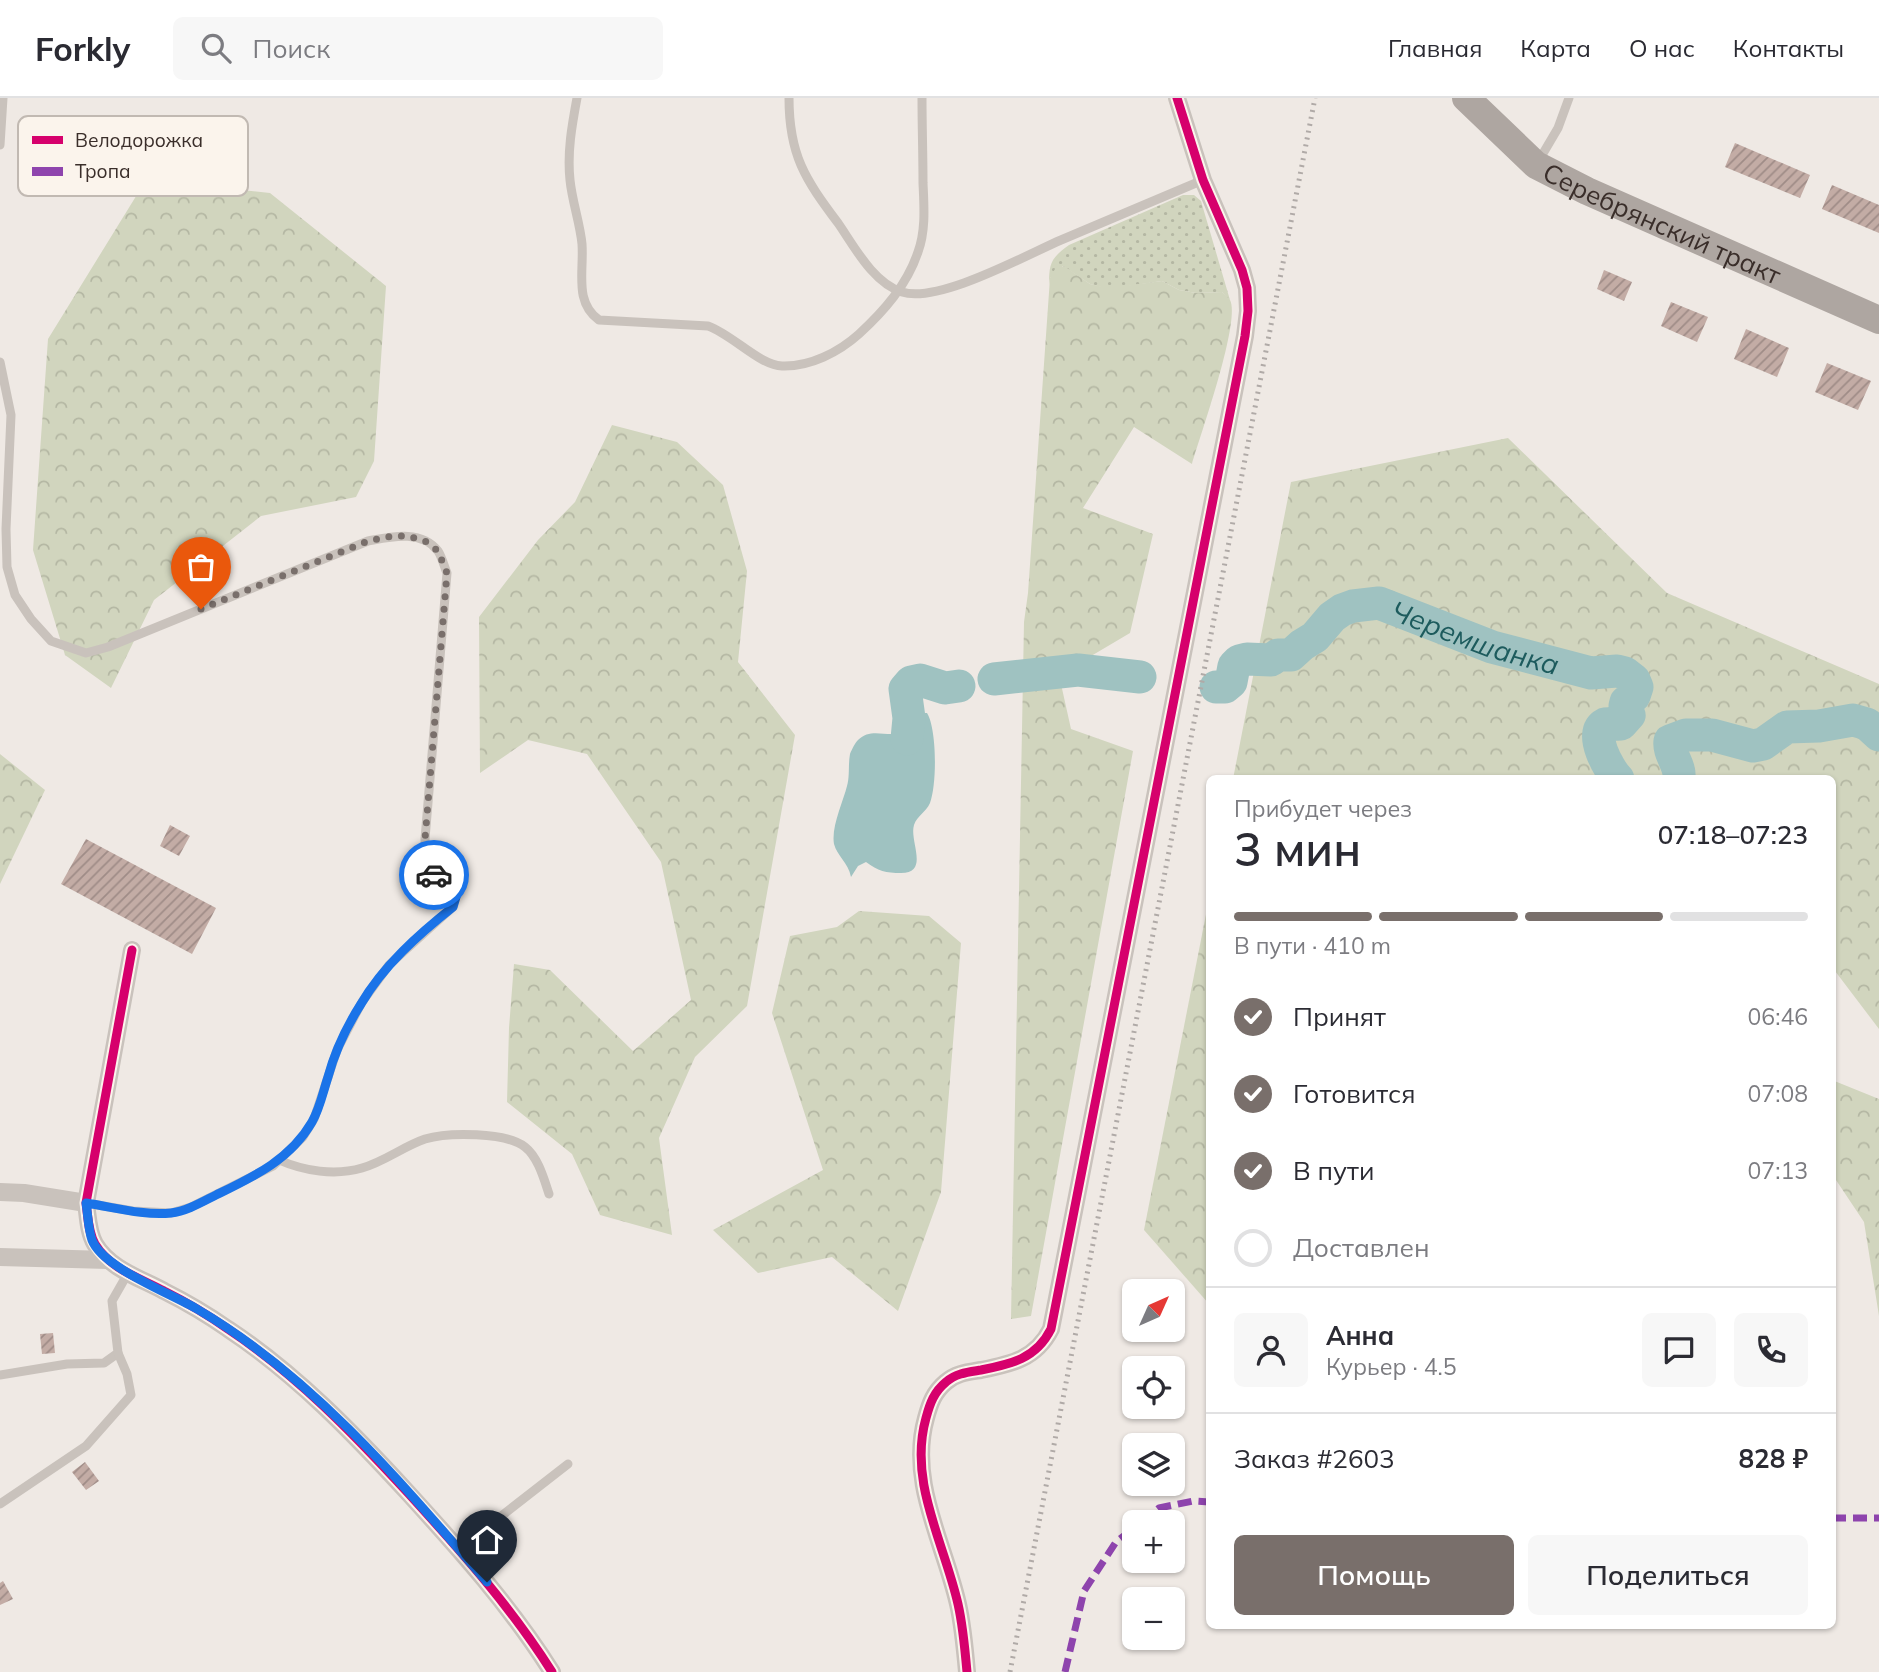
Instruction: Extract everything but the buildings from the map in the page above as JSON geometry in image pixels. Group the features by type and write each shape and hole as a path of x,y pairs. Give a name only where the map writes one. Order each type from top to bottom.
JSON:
{"main road":[{"name":"Серебрянский тракт","path":"1466,98 1536,165 1587,191 1879,320"}],"street":[{"path":"967,1672 958,1604 923,1484 920,1459 923,1430 936,1391 950,1378 965,1372 1017,1361 1035,1352 1051,1329 1245,336 1247,288 1242,270 1203,180 1177,98"},
{"path":"132,950 86,1203 93,1241 108,1261 200,1311 257,1349 348,1430 459,1549 512,1614 552,1672"},
{"path":"0,1192 86,1203"},
{"path":"0,1257 108,1261"}],"lane":[{"path":"0,145 3,98"},
{"path":"577,98 569,146 570,180 582,243 583,295 588,312 599,320 708,326 722,331 762,359 781,366 824,357 851,341 877,317 898,291 912,267 923,233 922,98"},
{"path":"789,98 789,119 794,147 809,185 870,267 883,282 898,291 921,294 948,288 1203,180"},
{"path":"1536,165 1558,128 1569,98"},
{"path":"0,362 11,415 7,566 15,595 31,619 51,641 86,653 108,647 368,541 392,536 407,536 425,541 438,551 447,573 425,839 427,859 433,874 450,886 456,897 453,907 390,965 362,1002 337,1051 314,1119 303,1137 279,1160 250,1179 191,1207 171,1213 133,1211 86,1203"},
{"path":"279,1160 297,1168 325,1172 361,1169 425,1139 450,1135 501,1138 525,1147 539,1167 550,1194"},
{"path":"0,1504 86,1446 131,1395 127,1374 118,1353 112,1301 128,1273"},
{"path":"0,1375 67,1364 104,1363 118,1353"},
{"path":"459,1549 568,1464"}],"green space":[{"path":"248,191 270,193 386,286 374,461 356,497 261,516 154,600 111,688 65,655 33,550 48,339 136,196 248,196"},
{"path":"1183,195 1194,195 1201,201 1230,300 1222,292 1196,293 1179,290 1162,281 1108,289 1090,284 1063,266 1050,278 1049,285 1052,262 1069,245"},
{"path":"1064,266 1090,284 1108,288 1162,281 1179,290 1196,293 1222,292 1230,300 1232,312 1225,354 1192,464 1134,427 1083,508 1153,534 1130,633 1059,675 1071,729 1133,751 1031,1316 1011,1319 1024,622 1050,278 1055,269"},
{"path":"612,425 677,442 723,485 747,571 738,662 795,735 747,1006 695,1057 659,1138 672,1235 600,1215 572,1154 507,1102 514,964 550,970 633,1051 691,1000 661,862 587,754 528,740 480,773 479,617 538,540 575,502"},
{"path":"1508,438 1667,593 1879,684 1879,1029 1836,972 1836,775 1234,775 1291,482"},
{"path":"0,754 45,790 0,884"},
{"path":"859,911 929,916 961,943 941,1192 898,1311 832,1257 758,1273 713,1230 823,1170 772,1013 790,936 837,927"},
{"path":"1206,914 1206,1301 1144,1230"},
{"path":"1836,1082 1879,1099 1879,1316 1864,1222 1836,1180"}],"water":[{"path":"927,713 933,731 935,771 930,803 914,825 917,862 915,868 910,872 891,873 866,862 858,866 851,877 835,848 834,837 848,782 851,752 862,737 871,734 895,734 904,718"}],"waterway":[{"name":"Черемшанка","path":"1216,687 1225,687 1231,682 1234,666 1239,661 1271,660 1278,655 1291,655 1315,637 1332,617 1342,610 1379,603 1492,647 1591,673 1625,673 1634,680 1637,687 1634,696 1626,702 1629,715 1621,724 1605,724 1599,735 1605,760 1615,775"},
{"name":"Черемшанка","path":"994,679 1078,670 1140,677"},
{"name":"Черемшанка","path":"907,739 909,718 905,689 911,682 920,680 945,688 959,686"},
{"name":"Черемшанка","path":"1679,775 1670,741 1686,735 1712,735 1753,746 1763,744 1787,727 1819,726 1853,720 1867,724 1879,735"}],"railway":[{"path":"1010,1672 1315,98"}],"marked path":[{"path":"1156,1510 1193,1501 1206,1502"},
{"path":"1836,1518 1879,1518"},
{"path":"1065,1672 1084,1591 1116,1542 1122,1537"}],"cycle path":[{"path":"967,1672 958,1604 930,1512 921,1465 926,1418 935,1394 950,1379 963,1373 1022,1358 1038,1347 1051,1329 1245,336 1247,288 1242,270 1203,180 1177,98"},
{"path":"132,950 86,1203 95,1244 101,1253 117,1266 197,1309 253,1347 301,1385 388,1472 466,1558 520,1625 552,1672"}],"way so far":[{"path":"201,609 368,541 407,536 425,541 438,551 447,573 425,839 427,859 434,875"}],"route":[{"path":"434,875 450,886 456,897 453,907 390,965 362,1002 337,1051 314,1119 303,1137 289,1151 273,1166 250,1179 191,1207 171,1213 133,1211 86,1203 93,1241 108,1261 200,1311 283,1370 348,1430 487,1582"}]}
